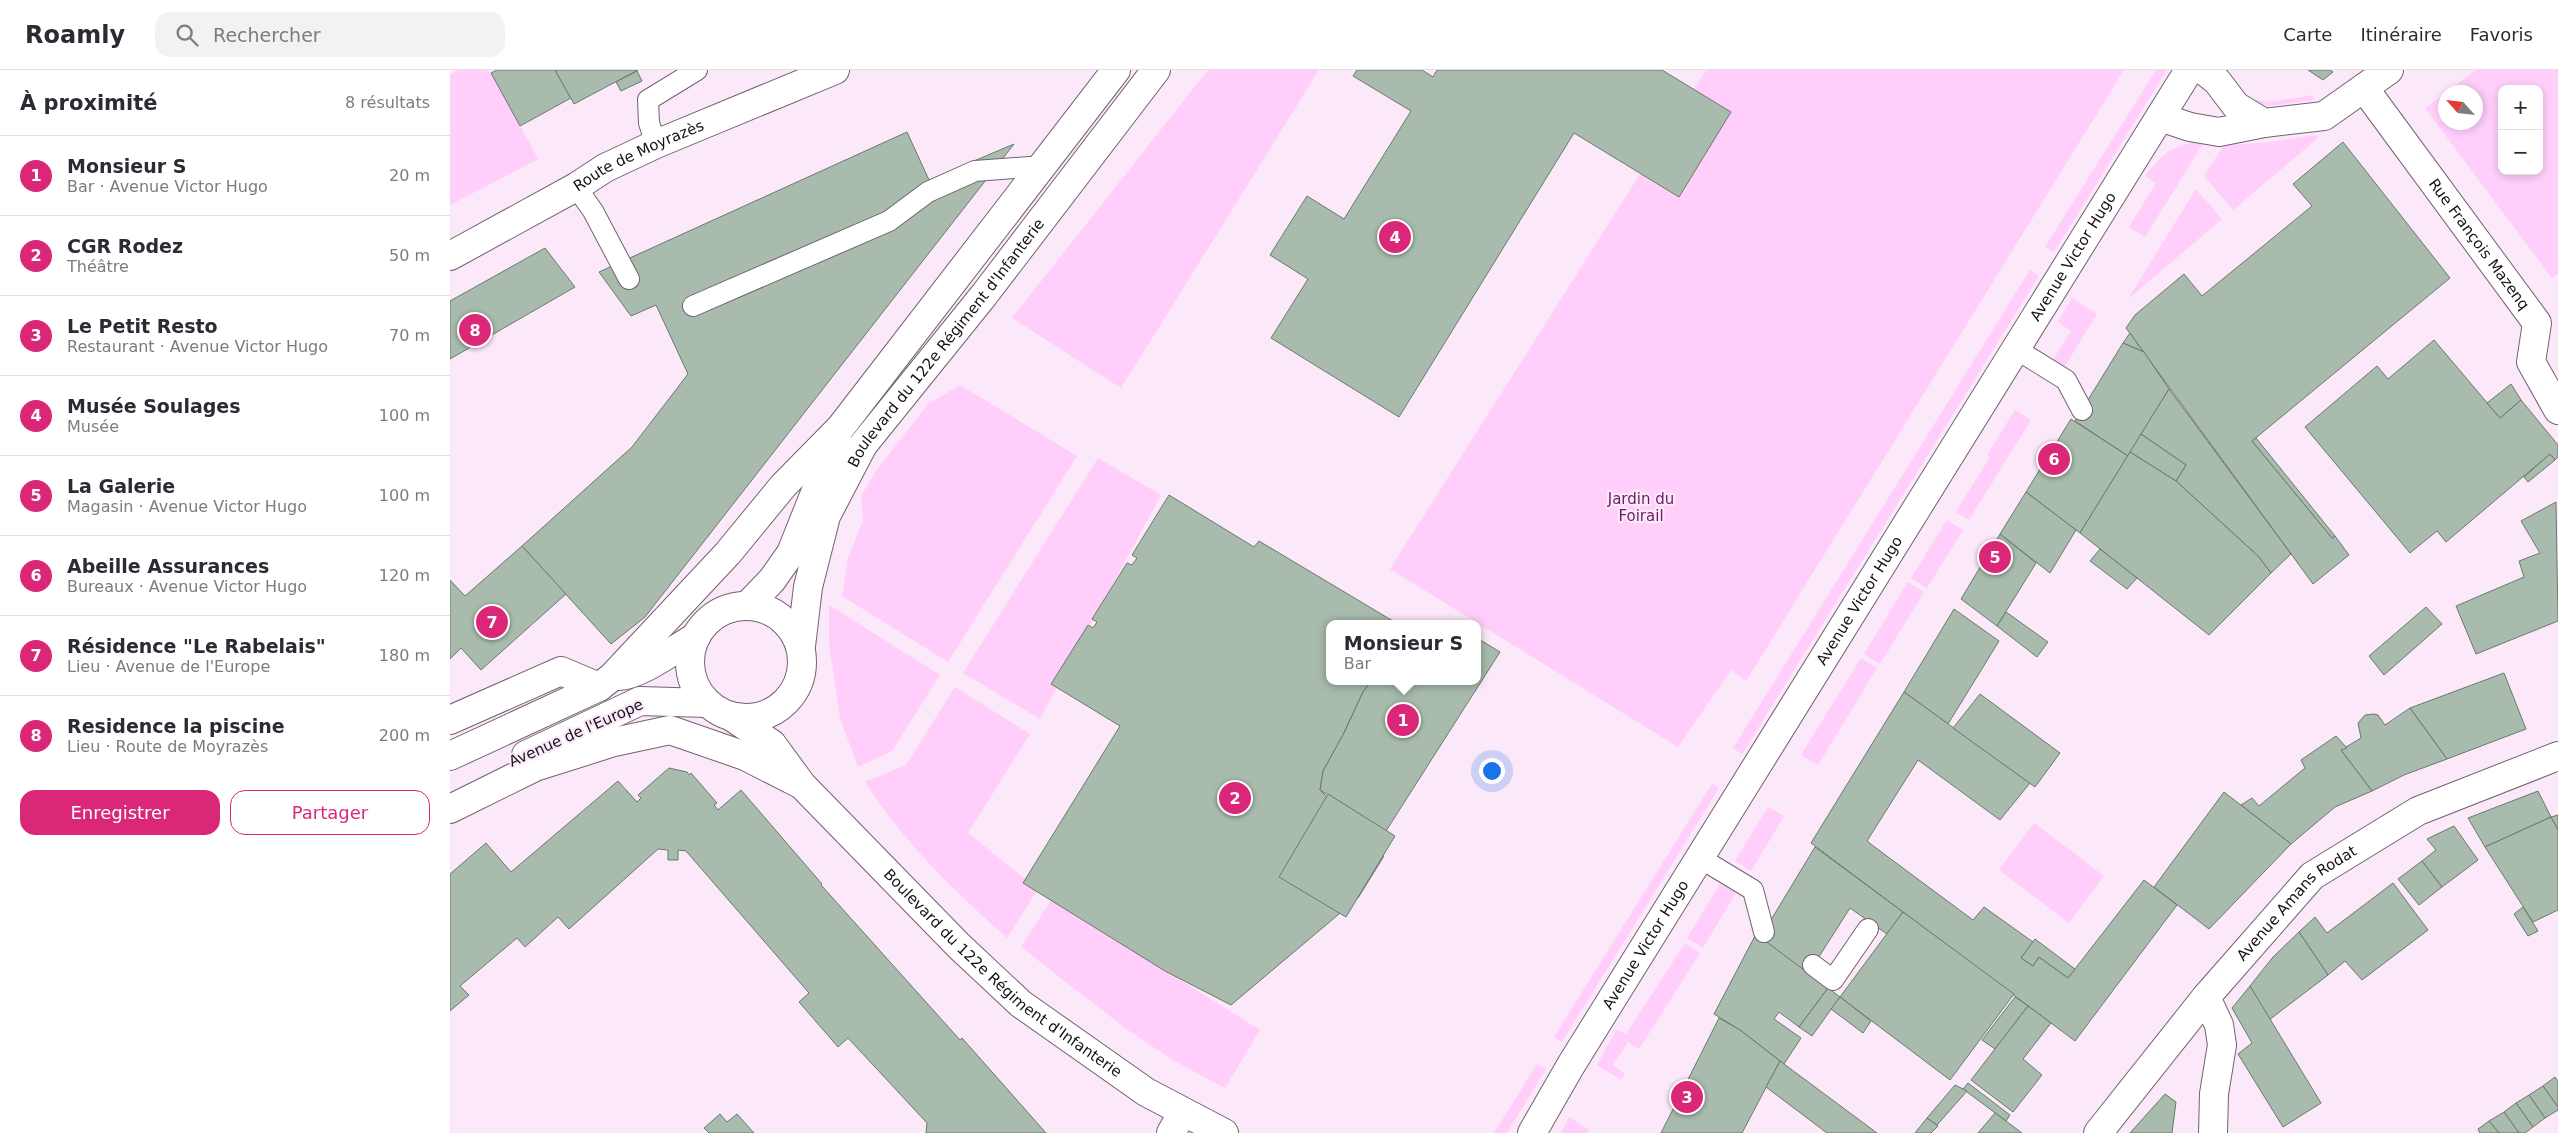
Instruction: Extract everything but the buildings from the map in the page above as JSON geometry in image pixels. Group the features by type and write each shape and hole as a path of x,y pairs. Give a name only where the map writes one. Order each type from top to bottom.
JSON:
{"main road":[{"name":"Route de Moyrazès","path":"450,256 576,187 605,168 656,144 835,70"},
{"name":"Boulevard du 122e Régiment d'Infanterie","path":"606,682 728,554 783,486 841,427 1116,70"},
{"name":"Boulevard du 122e Régiment d'Infanterie","path":"801,646 808,588 826,516 863,445 984,295 1156,70"},
{"name":"Avenue Victor Hugo","path":"1532,1133 1571,1065 2189,70"},
{"path":"2203,70 2217,81 2236,106 2264,123"},
{"path":"2160,117 2190,127 2219,132 2264,123 2324,116 2389,70"},
{"name":"Rue François Mazenq","path":"2364,88 2547,318 2531,362 2558,410"},
{"name":"Boulevard du 122e Régiment d'Infanterie","path":"748,605 772,580 791,553 841,427"},
{"path":"748,605 766,608 781,617 794,630 801,646 803,663 800,680 792,695 780,707 766,715 749,718 732,717 718,711 707,703 696,688 690,671 690,654 696,636 704,623 717,613 732,607 748,605"},
{"name":"Avenue de l'Europe","path":"450,756 606,682 625,676 696,636"},
{"path":"450,720 560,671 606,682"},
{"name":"Avenue de l'Europe","path":"450,791 640,701 707,703"},
{"name":"Boulevard du 122e Régiment d'Infanterie","path":"732,717 772,744 802,785 959,946 1021,1004 1146,1092 1177,1122 1224,1133"},
{"name":"Boulevard du 122e Régiment d'Infanterie","path":"450,809 535,767 614,742 670,730 745,756 802,785"},
{"name":"Avenue Amans Rodat","path":"2098,1133 2206,997 2312,876 2418,811 2558,756"},
{"path":"2206,997 2219,1025 2222,1045 2214,1094 2213,1133"}],"lane":[{"path":"656,144 649,123 648,100 697,70"},
{"path":"693,306 889,221 928,192 975,171 1042,166"},
{"path":"576,187 593,211 629,279"},
{"path":"2016,349 2066,380 2082,410"},
{"path":"1700,858 1753,890 1764,932"},
{"path":"1813,965 1833,980 1868,929"}],"green space":[{"path":"457,70 487,70 491,73 538,159 450,205 450,75"},
{"path":"1208,70 1319,70 1121,388 1012,318"},
{"name":"Jardin du Foirail","path":"1706,70 2124,70 1746,681 1731,670 1678,747 1481,625 1481,620 1473,620 1390,569"},
{"path":"2156,70 2167,70 2054,252 2045,247"},
{"path":"2476,70 2558,70 2558,274 2552,278 2441,130 2483,130 2483,85 2456,85"},
{"path":"2313,95 2314,100 2268,106 2250,103 2252,99 2270,102"},
{"path":"2438,98 2438,125 2425,108"},
{"path":"2318,135 2318,138 2233,210 2204,176 2224,145 2261,143"},
{"path":"2204,142 2145,237 2129,227 2156,183 2145,176 2151,168 2164,155 2177,147"},
{"path":"2196,189 2222,219 2128,299"},
{"path":"2030,270 2039,276 1742,754 1733,748"},
{"path":"2072,298 2097,314 2062,371 2051,363 2071,331 2058,322"},
{"path":"960,385 1077,456 948,662 842,596 848,558 863,520 861,496 876,471 928,404"},
{"path":"2015,410 2031,420 1969,520 1956,512 1990,457 1987,455"},
{"path":"1098,458 1161,495 1040,719 963,673"},
{"path":"1947,520 1963,530 1927,588 1911,578"},
{"path":"1908,582 1924,592 1880,664 1864,654"},
{"path":"829,605 940,675 892,751 858,767 840,718 829,644"},
{"path":"1861,658 1877,668 1818,765 1801,755"},
{"path":"955,687 1030,734 968,833 1038,889 1007,938 949,884 913,846 865,782 906,765"},
{"path":"1712,784 1719,788 1562,1042 1554,1037"},
{"path":"1768,807 1784,816 1751,871 1735,861"},
{"path":"2034,823 2104,876 2069,923 1999,870"},
{"path":"1720,884 1736,893 1703,948 1687,938"},
{"path":"1052,899 1260,1030 1225,1088 1171,1059 1125,1028 1021,947"},
{"path":"1685,943 1700,953 1639,1049 1628,1042 1613,1065 1625,1074 1621,1080 1597,1065 1615,1032 1617,1030 1626,1034"},
{"path":"1537,1064 1546,1069 1507,1133 1494,1133"},
{"path":"1569,1117 1589,1130 1587,1133 1561,1133"}],"place":[{"name":"Musée Soulages","path":"1395,237"},
{"name":"Residence la piscine","path":"475,330"},
{"name":"Abeille Assurances","path":"2054,459"},
{"name":"La Galerie","path":"1995,557"},
{"name":"Résidence \"Le Rabelais\"","path":"492,622"},
{"name":"Monsieur S","path":"1403,720"},
{"name":"CGR Rodez","path":"1235,798"},
{"name":"Le Petit Resto","path":"1687,1097"}]}
